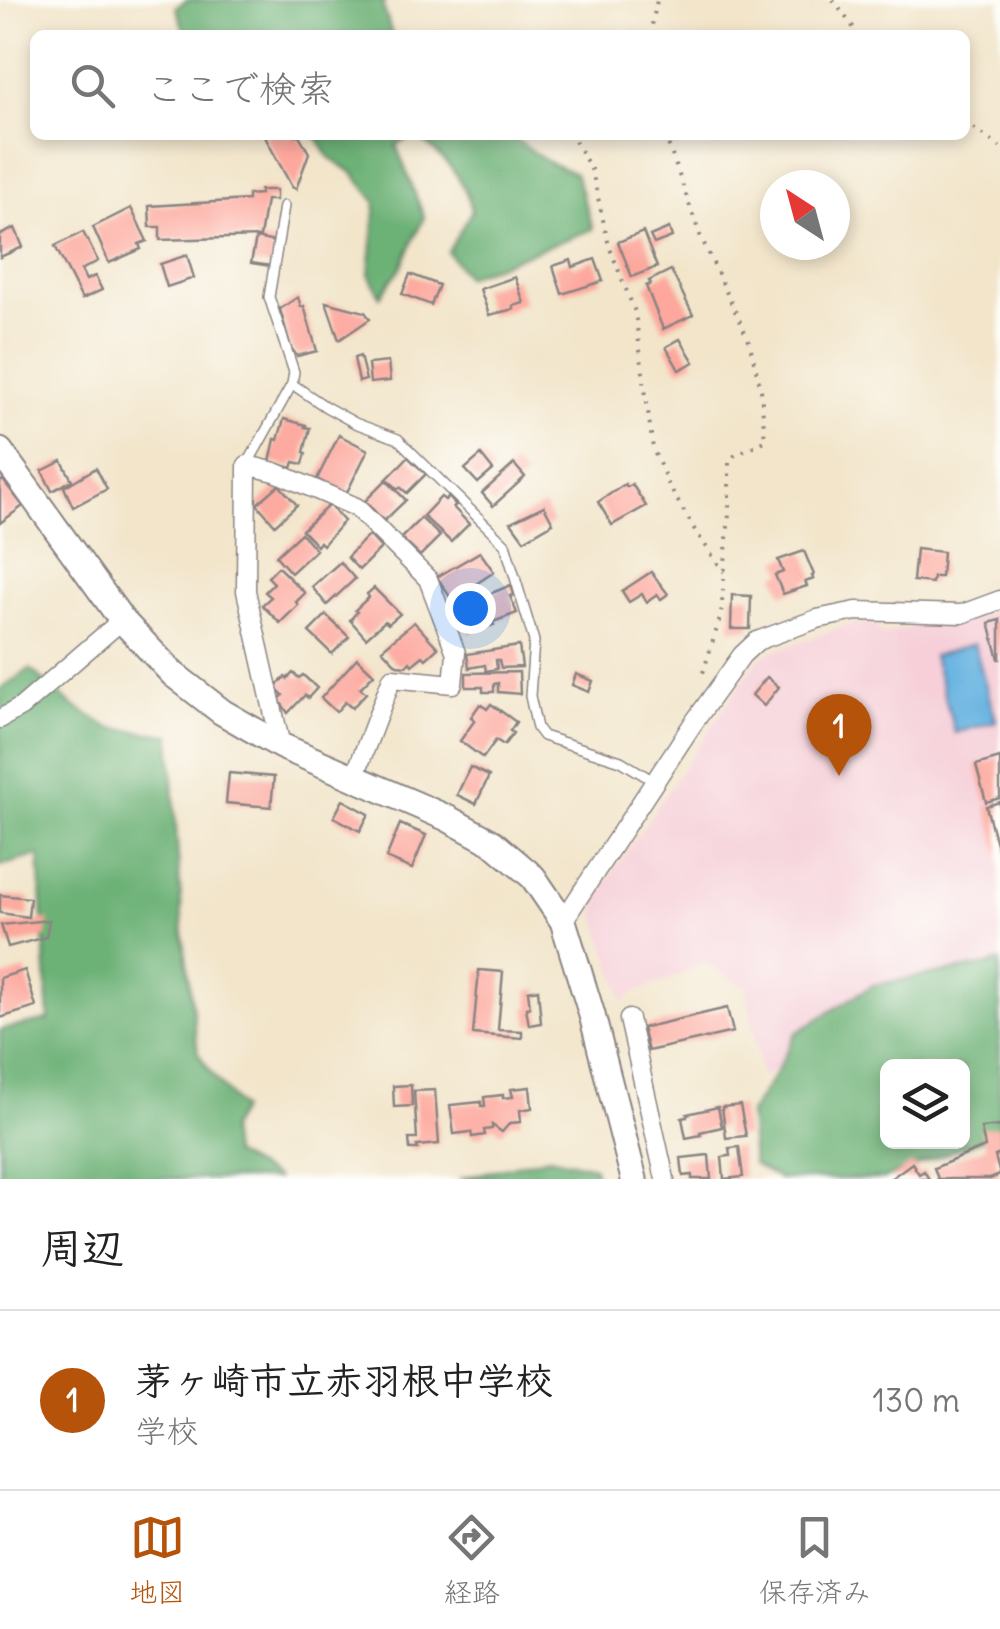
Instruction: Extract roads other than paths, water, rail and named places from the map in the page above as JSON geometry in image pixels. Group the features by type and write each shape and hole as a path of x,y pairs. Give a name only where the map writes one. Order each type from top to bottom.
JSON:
{"street":[{"path":"0,451 122,620 173,674 222,712 280,746 447,818 493,844 533,878 563,921 592,1015 634,1179"},
{"path":"280,746 246,591 247,465 275,472 356,508 428,580 456,652 454,684 392,678 354,778"},
{"path":"563,921 742,654 758,642 817,619 856,611 962,614 1000,600"},
{"path":"0,720 21,707 122,620"},
{"path":"629,1019 665,1179"}],"lane":[{"path":"247,465 292,384 294,372 269,297 284,206"},
{"path":"292,384 326,408 398,439 505,544 534,642 530,696 537,728 543,736 621,761 654,782"}],"water":[{"path":"974,644 996,721 955,733 933,656"}],"place":[{"name":"茅ヶ崎市立赤羽根中学校","path":"839,776"}]}
